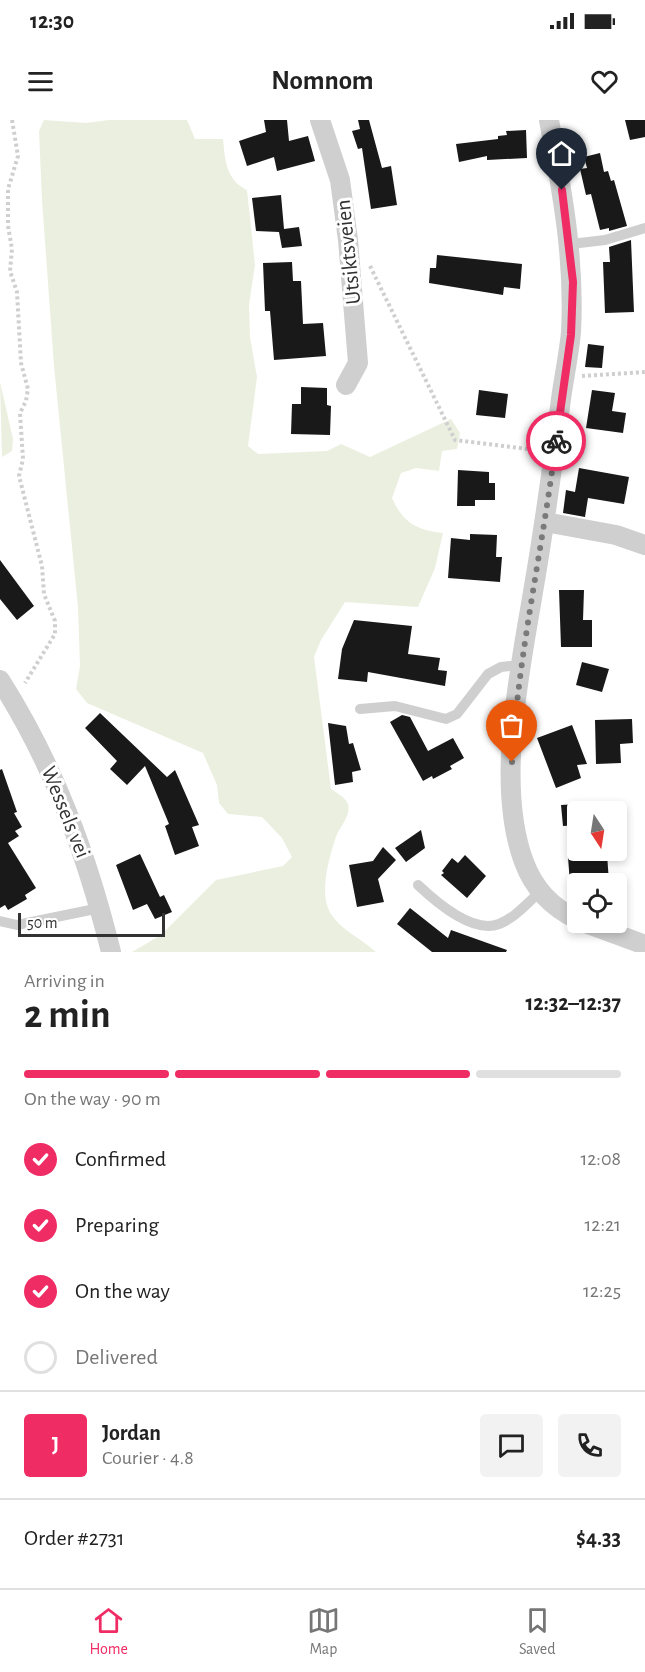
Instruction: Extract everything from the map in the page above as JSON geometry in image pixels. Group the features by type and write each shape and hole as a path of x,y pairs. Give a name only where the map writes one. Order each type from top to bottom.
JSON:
{"street":[{"name":"Utsiktsveien","path":"320,120 339,180 348,240 358,363 346,385"},
{"path":"549,120 571,244 573,282 571,335 545,522 521,665 513,747 512,809 523,860 540,892 567,914"},
{"path":"545,522 616,535 645,545"},
{"name":"Wessels vei","path":"5,688 45,759 70,817 100,908 111,952"},
{"path":"608,933 638,946"}],"lane":[{"path":"571,244 605,240 645,228"},
{"path":"360,709 395,706 446,719 457,714 488,674 501,667 521,665"},
{"path":"418,885 449,912 490,925 510,918 540,892"},
{"path":"0,921 17,925 100,908"}],"path":[{"path":"5,688 24,684 55,634 55,621 44,594 42,566 19,476 23,459 20,414 28,395 21,363 17,292 10,272 12,249 8,226 8,189 18,156 12,120"},
{"path":"369,265 455,440 554,452"},
{"path":"564,377 645,372"}],"green space":[{"path":"44,120 86,123 109,120 187,120 195,139 223,139 228,169 235,181 247,190 255,265 249,305 250,337 257,377 248,446 258,454 327,451 341,444 370,457 451,419 460,433 457,449 442,451 439,471 416,468 401,473 392,498 401,514 412,524 426,530 443,533 435,568 418,607 345,602 321,640 314,657 331,789 345,799 349,808 337,834 329,861 325,881 326,900 328,908 337,921 376,952 132,952 161,935 216,880 283,866 292,857 282,838 262,817 228,814 219,803 217,785 203,753 87,703 76,689 80,666 78,607 54,366 42,200 39,131"},
{"path":"0,382 13,439 12,451 2,457"}],"building":[{"path":"264,120 287,120 289,141 308,136 315,161 277,171 274,157 247,166 239,141 266,132"},
{"path":"358,120 369,120 382,168 391,166 397,205 371,209 362,148 358,149 352,131 360,129"},
{"path":"625,120 645,120 645,137 630,140"},
{"path":"526,130 527,158 487,160 487,156 459,162 456,144 498,139 498,136 507,135 506,131"},
{"path":"600,153 604,172 608,171 611,181 614,180 627,226 609,231 609,228 600,230 591,194 586,195 580,169 587,168 584,157"},
{"path":"281,195 284,229 299,227 302,246 282,248 279,232 256,231 252,198"},
{"path":"631,240 634,312 605,313 603,262 610,262 609,247"},
{"path":"437,255 522,264 520,289 504,287 503,295 429,283 430,268 436,268"},
{"path":"292,262 293,281 301,281 303,324 323,323 326,356 274,360 270,311 265,311 263,263"},
{"path":"588,344 604,346 602,368 585,367"},
{"path":"301,387 327,388 327,405 331,406 330,435 291,434 292,404 301,404"},
{"path":"479,390 508,394 505,418 476,415"},
{"path":"592,390 615,393 612,411 626,413 623,433 586,428"},
{"path":"579,468 629,477 624,504 588,498 585,517 563,513 566,490 575,492"},
{"path":"458,470 489,472 489,483 495,483 495,500 475,500 475,506 457,506"},
{"path":"470,534 497,535 496,557 502,557 500,582 448,578 451,538 470,540"},
{"path":"0,560 34,606 17,620 0,599"},
{"path":"559,590 584,590 583,620 592,620 592,647 561,647"},
{"path":"354,620 412,626 408,654 440,658 438,670 447,671 445,686 368,672 367,682 338,679 342,649"},
{"path":"582,662 609,669 602,692 576,685"},
{"path":"100,713 167,777 175,770 199,825 192,827 199,846 175,855 165,826 169,824 145,766 127,785 110,769 117,761 85,728"},
{"path":"402,715 410,717 428,751 453,738 464,758 450,766 452,769 433,779 432,776 423,781 390,722"},
{"path":"632,719 633,743 620,744 621,763 596,764 595,720"},
{"path":"328,723 346,726 349,744 353,743 361,770 352,772 353,782 335,785"},
{"path":"572,725 587,764 577,765 581,778 556,788 537,738"},
{"path":"2,769 17,812 14,813 22,827 15,831 19,836 8,843 36,888 25,895 27,899 8,910 5,905 0,908 0,770"},
{"path":"561,805 567,805 567,826 563,826"},
{"path":"421,830 425,848 406,862 395,848"},
{"path":"383,847 396,860 378,879 384,902 357,907 349,865 373,861"},
{"path":"140,854 160,897 164,895 172,912 155,919 147,904 133,910 116,865"},
{"path":"465,855 486,876 467,898 441,875 452,858 458,863"},
{"path":"568,861 608,861 608,873 569,873"},
{"path":"410,908 448,938 451,930 507,950 506,952 432,952 397,924"}],"way so far":[{"path":"512,762 521,665 556,441"}],"route":[{"path":"556,441 571,335 573,282 571,244 562,190"}]}
